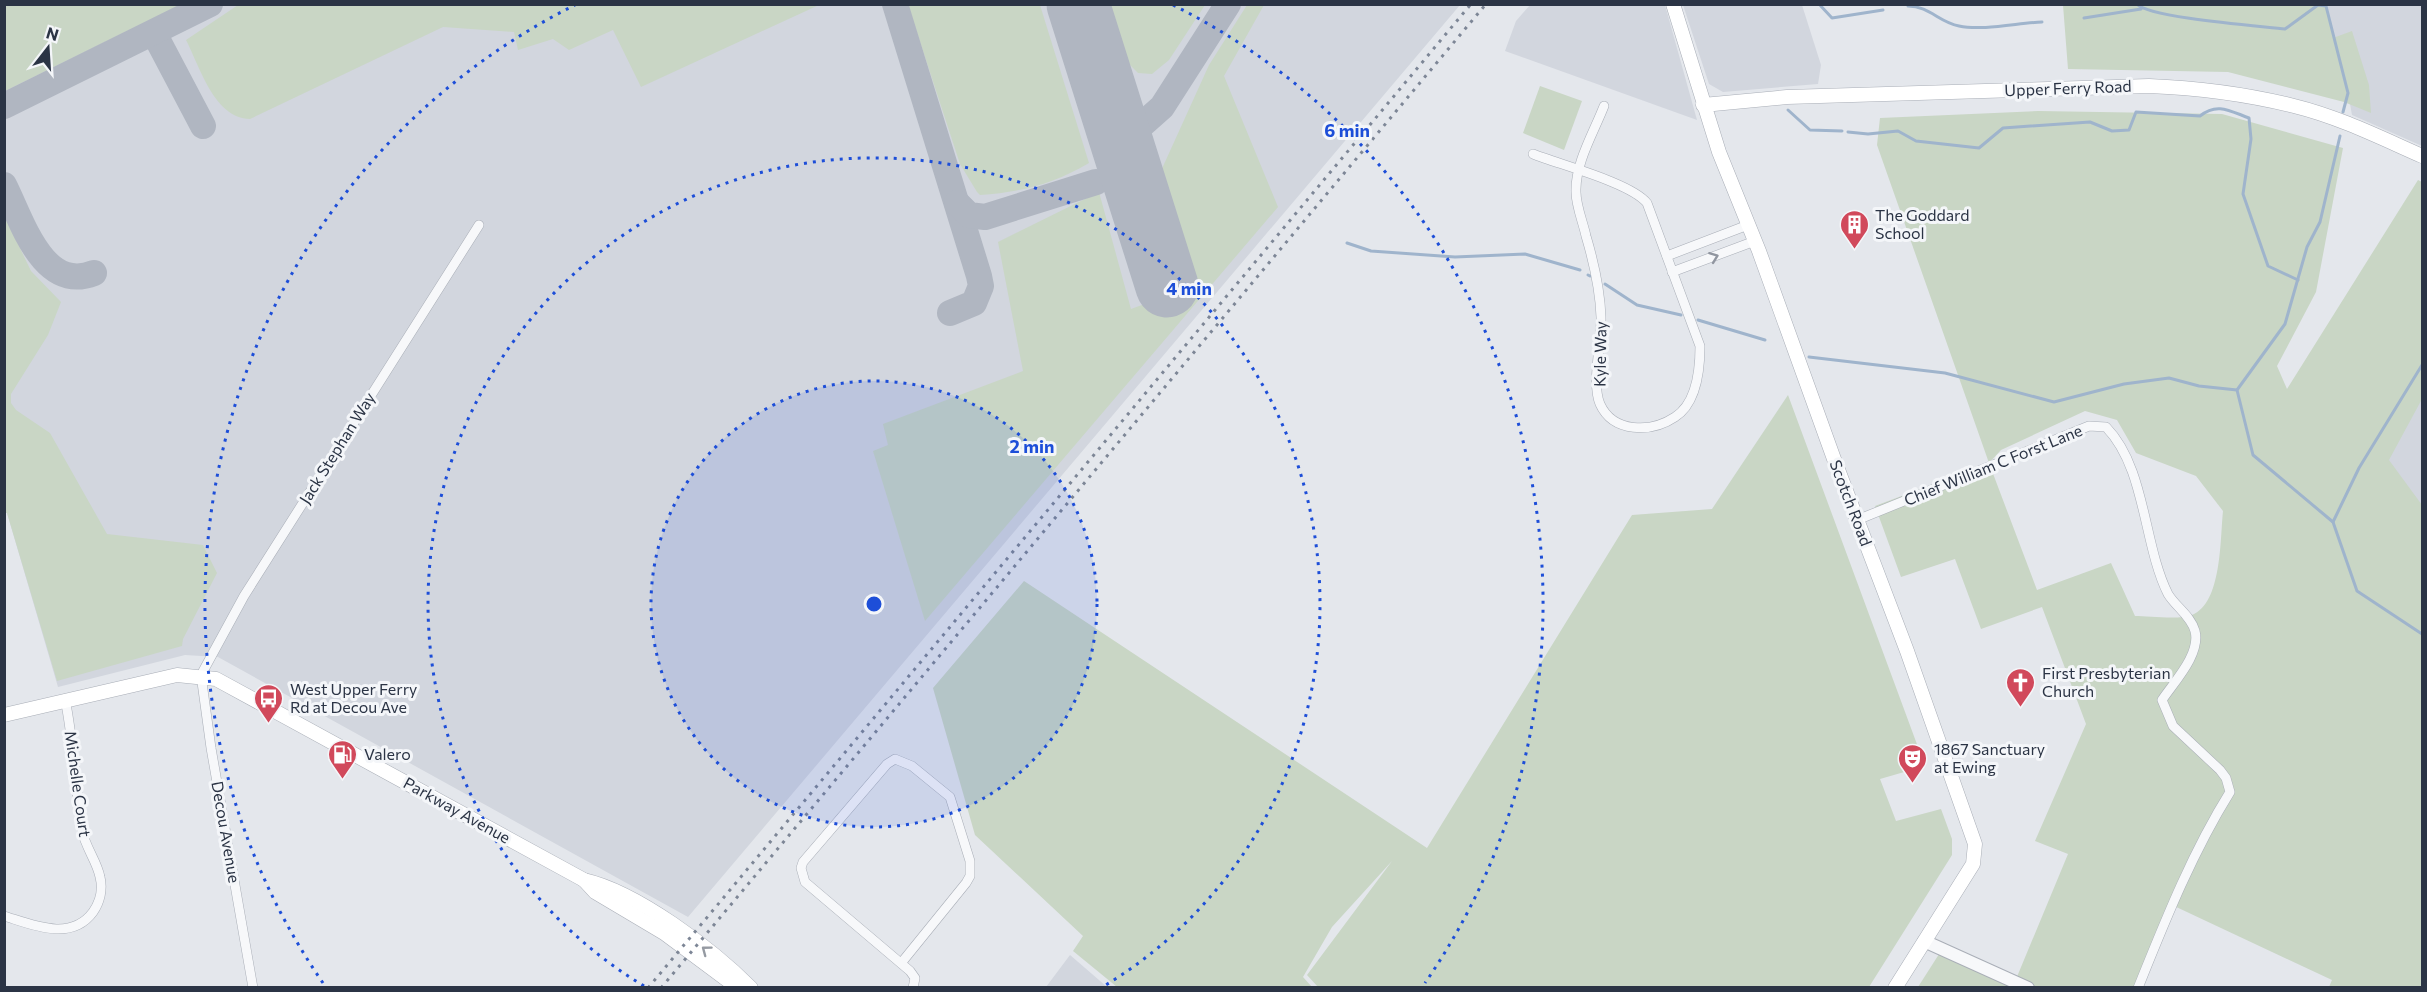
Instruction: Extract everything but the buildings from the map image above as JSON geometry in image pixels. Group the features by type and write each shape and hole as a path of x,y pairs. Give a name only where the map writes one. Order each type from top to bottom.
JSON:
{"main road":[{"name":"Scotch Road","path":"1673,4 1703,105 1911,660 1975,844 1973,864 1895,987"},
{"name":"Upper Ferry Road","path":"1703,105 1787,97 2149,86 2194,88 2223,91 2296,106 2356,127 2422,156"},
{"path":"4,715 177,675 201,675"},
{"name":"Parkway Avenue","path":"201,675 230,685 584,880 611,888 660,917 725,964 751,987"},
{"name":"Parkway Avenue","path":"584,880 595,892 664,933 738,987"}],"street":[{"name":"Kyle Way","path":"1533,154 1578,172 1630,188 1647,203 1700,346 1700,371 1693,393 1676,417 1647,427 1620,426 1609,418 1600,403 1598,385 1601,318 1597,276 1576,193 1578,172 1604,106"},
{"name":"Jack Stephan Way","path":"201,675 244,596 479,225"},
{"path":"1667,256 1748,225"},
{"path":"1672,272 1755,241"},
{"name":"Chief William C Forst Lane","path":"1857,520 2089,426 2106,427 2118,439 2142,504 2169,595 2180,607 2195,631 2194,650 2162,700 2173,726 2220,770 2226,778 2230,792 2209,826 2172,905 2138,987"},
{"name":"Decou Avenue","path":"201,675 211,748 253,987"},
{"name":"Michelle Court","path":"4,916 44,928 63,930 81,923 90,916 99,899 101,879 82,832 66,699"},
{"path":"902,962 966,883 971,868 950,797 912,766 895,759 887,764 803,861 801,868 805,882 902,962 915,978 913,987"},
{"path":"1924,941 2028,987"}],"shaded area":[{"path":"4,5 1460,5 688,917 218,657 185,655 58,687 7,513 5,513"},
{"path":"1530,5 1665,5 1697,120 1505,51 1516,21"},
{"path":"1683,5 1802,5 1821,65 1818,84 1723,92 1709,84"},
{"path":"2317,5 2422,5 2422,146 2352,115 2348,93"},
{"path":"2422,384 2422,508 2382,461"},
{"path":"1070,955 1107,987 1046,987"}],"green space":[{"path":"5,4 180,5 5,91"},
{"path":"1107,4 1205,5 1169,60 1152,74 1138,73 1125,60"},
{"path":"238,5 819,5 641,87 613,30 569,50 553,39 518,50 514,32 443,27 250,119 237,116 218,101 203,77 186,40"},
{"path":"908,5 1040,5 1089,163 1037,186 980,195 960,164"},
{"path":"1247,5 1264,5 1224,76 1278,207 925,621 873,451 888,445 883,424 1023,371 998,242 1099,192 1131,309 1196,285 1160,173 1209,65"},
{"path":"2063,5 2326,5 2333,38 2352,31 2369,85 2371,113 2344,102 2228,72 2068,69"},
{"path":"1540,86 1582,101 1564,150 1523,133"},
{"path":"2038,111 2222,114 2343,148 2316,292 2277,366 2287,389 2418,180 2422,182 2422,399 2389,460 2422,505 2422,987 2329,987 2332,980 2172,905 2138,987 1918,987 1941,951 2014,984 2068,854 2035,841 2086,724 2042,607 1981,629 1955,559 1901,577 1875,506 1989,463 1877,145 1880,118","holes":["2085,411 2117,420 2136,453 2196,476 2223,511 2218,569 2209,598 2202,608 2192,615 2180,617 2135,616 2111,563 2037,590 1989,463 2001,450"]},
{"path":"4,215 31,271 61,302 48,335 11,394 11,403 16,410 50,433 107,534 203,545 217,573 183,639 182,646 57,681 7,513 5,513"},
{"path":"1788,395 1925,766 1880,779 1896,821 1941,809 1952,839 1952,855 1869,987 1318,987 1307,975 1392,861 1332,927 1303,977 1312,987 1117,987 1073,951 1083,936 975,835 933,688 1024,581 1427,848 1632,515 1712,509"}],"waterway":[{"path":"1819,4 1832,18 1883,10"},
{"path":"2137,4 2146,9 2183,17 2285,29 2318,5 2326,6 2348,93 2343,112"},
{"path":"1908,6 1922,9 1946,22 1968,27 2042,22"},
{"path":"2084,18 2141,9"},
{"path":"1848,132 1868,134 1898,131 1916,141 1979,148 2003,128 2090,122 2112,131 2129,130 2136,112 2200,116 2212,109 2224,109 2249,118 2251,139 2243,194 2268,266 2298,280"},
{"path":"1788,110 1810,130 1842,131"},
{"path":"2340,136 2320,222 2307,247 2285,324 2237,390 2253,455 2333,522 2357,591 2422,634"},
{"path":"1347,243 1371,251 1455,257 1525,254 1580,270"},
{"path":"1605,284 1637,305 1681,315"},
{"path":"1698,320 1765,340"},
{"path":"1809,357 1945,373 2054,402 2124,384 2169,378 2199,386 2237,390"},
{"path":"2333,522 2359,468 2422,365"}],"taxiway":[{"path":"4,106 210,4"},
{"path":"895,4 981,286 974,303 950,313"},
{"path":"1144,123 1162,107 1228,4"},
{"path":"154,33 203,126"},
{"path":"957,203 969,215 985,217 1096,182"},
{"path":"4,185 36,250 47,263 61,273 76,276 94,273"}],"runway":[{"path":"1078,4 1167,286"}],"railway":[{"path":"648,988 1471,4"},
{"path":"661,988 1486,4"}],"place":[{"name":"The Goddard School","path":"1854,250"},
{"name":"First Presbyterian Church","path":"2021,708"},
{"name":"West Upper Ferry Rd at Decou Ave","path":"269,724"},
{"name":"Valero","path":"343,780"},
{"name":"1867 Sanctuary at Ewing","path":"1913,784"}]}
